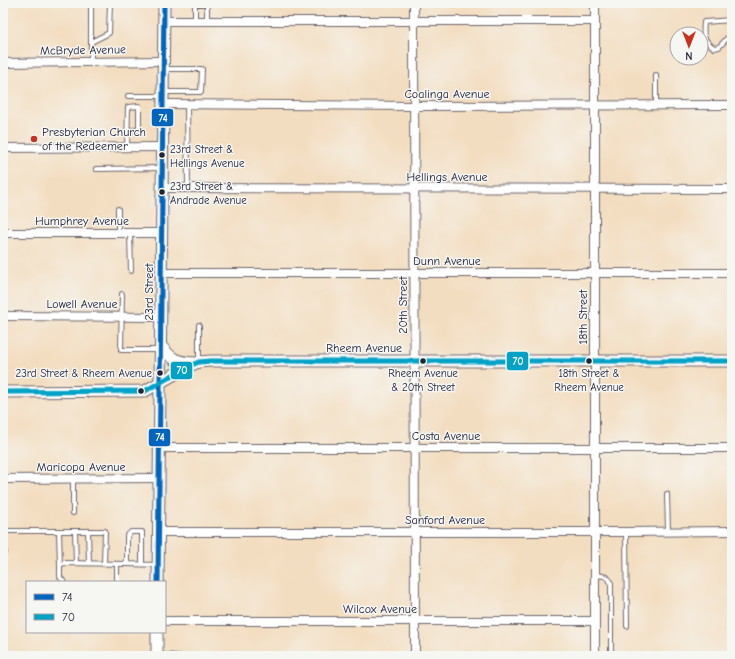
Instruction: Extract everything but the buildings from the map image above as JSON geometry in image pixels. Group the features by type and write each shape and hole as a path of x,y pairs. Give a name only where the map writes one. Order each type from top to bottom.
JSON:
{"street":[{"name":"23rd Street","path":"158,581 164,3"},
{"name":"20th Street","path":"414,3 415,656"},
{"name":"18th Street","path":"595,3 595,656"},
{"path":"164,21 595,21"},
{"name":"McBryde Avenue","path":"3,63 92,62 163,65"},
{"name":"Coalinga Avenue","path":"163,97 187,104 414,106 732,105"},
{"path":"3,148 163,147"},
{"name":"Hellings Avenue","path":"162,188 596,190 732,189"},
{"name":"Humphrey Avenue","path":"3,233 162,233"},
{"name":"Dunn Avenue","path":"162,273 732,273"},
{"name":"Lowell Avenue","path":"3,316 161,316"},
{"path":"161,348 173,359 197,363"},
{"name":"Rheem Avenue","path":"3,392 145,391 197,363 211,361 732,361"},
{"name":"Costa Avenue","path":"160,448 732,448"},
{"name":"Maricopa Avenue","path":"3,479 159,478"},
{"name":"Sanford Avenue","path":"159,532 732,531"},
{"name":"Wilcox Avenue","path":"166,621 595,621"},
{"path":"157,633 157,656"}],"lane":[{"path":"91,3 92,62"},
{"path":"91,42 109,33 110,3"},
{"path":"195,21 195,4 207,4 207,21"},
{"path":"732,20 704,22 703,37 706,42 714,48 719,47 732,33"},
{"path":"128,96 163,97 201,92 202,69 163,65"},
{"path":"656,76 656,105"},
{"path":"187,104 188,188"},
{"path":"127,130 139,130 139,106 128,107 127,130 127,147"},
{"path":"96,169 162,168"},
{"path":"118,209 118,233"},
{"path":"130,233 131,271"},
{"path":"122,294 121,350 161,348"},
{"path":"197,363 199,325"},
{"path":"73,479 73,513"},
{"path":"667,494 668,531"},
{"path":"3,531 104,530 104,563"},
{"path":"59,531 60,577 63,581"},
{"path":"75,531 76,563"},
{"path":"88,531 89,563"},
{"path":"127,564 127,536 131,532 142,532 142,564"},
{"path":"626,532 627,626"},
{"path":"60,565 64,563 158,565"},
{"path":"117,564 117,581"},
{"path":"595,575 606,576 610,579 611,583 611,656"},
{"path":"157,656 179,656"}],"transit line":[{"name":"74","path":"158,581 164,3"},
{"name":"70","path":"3,392 145,391 189,366 199,362 211,361 732,361"}],"place":[{"name":"Presbyterian Church of the Redeemer","path":"34,139"},
{"name":"23rd Street & Hellings Avenue","path":"162,155"},
{"name":"23rd Street & Andrade Avenue","path":"162,192"},
{"name":"Rheem Avenue & 20th Street","path":"423,361"},
{"name":"18th Street & Rheem Avenue","path":"589,361"},
{"name":"23rd Street & Rheem Avenue","path":"160,373"}]}
